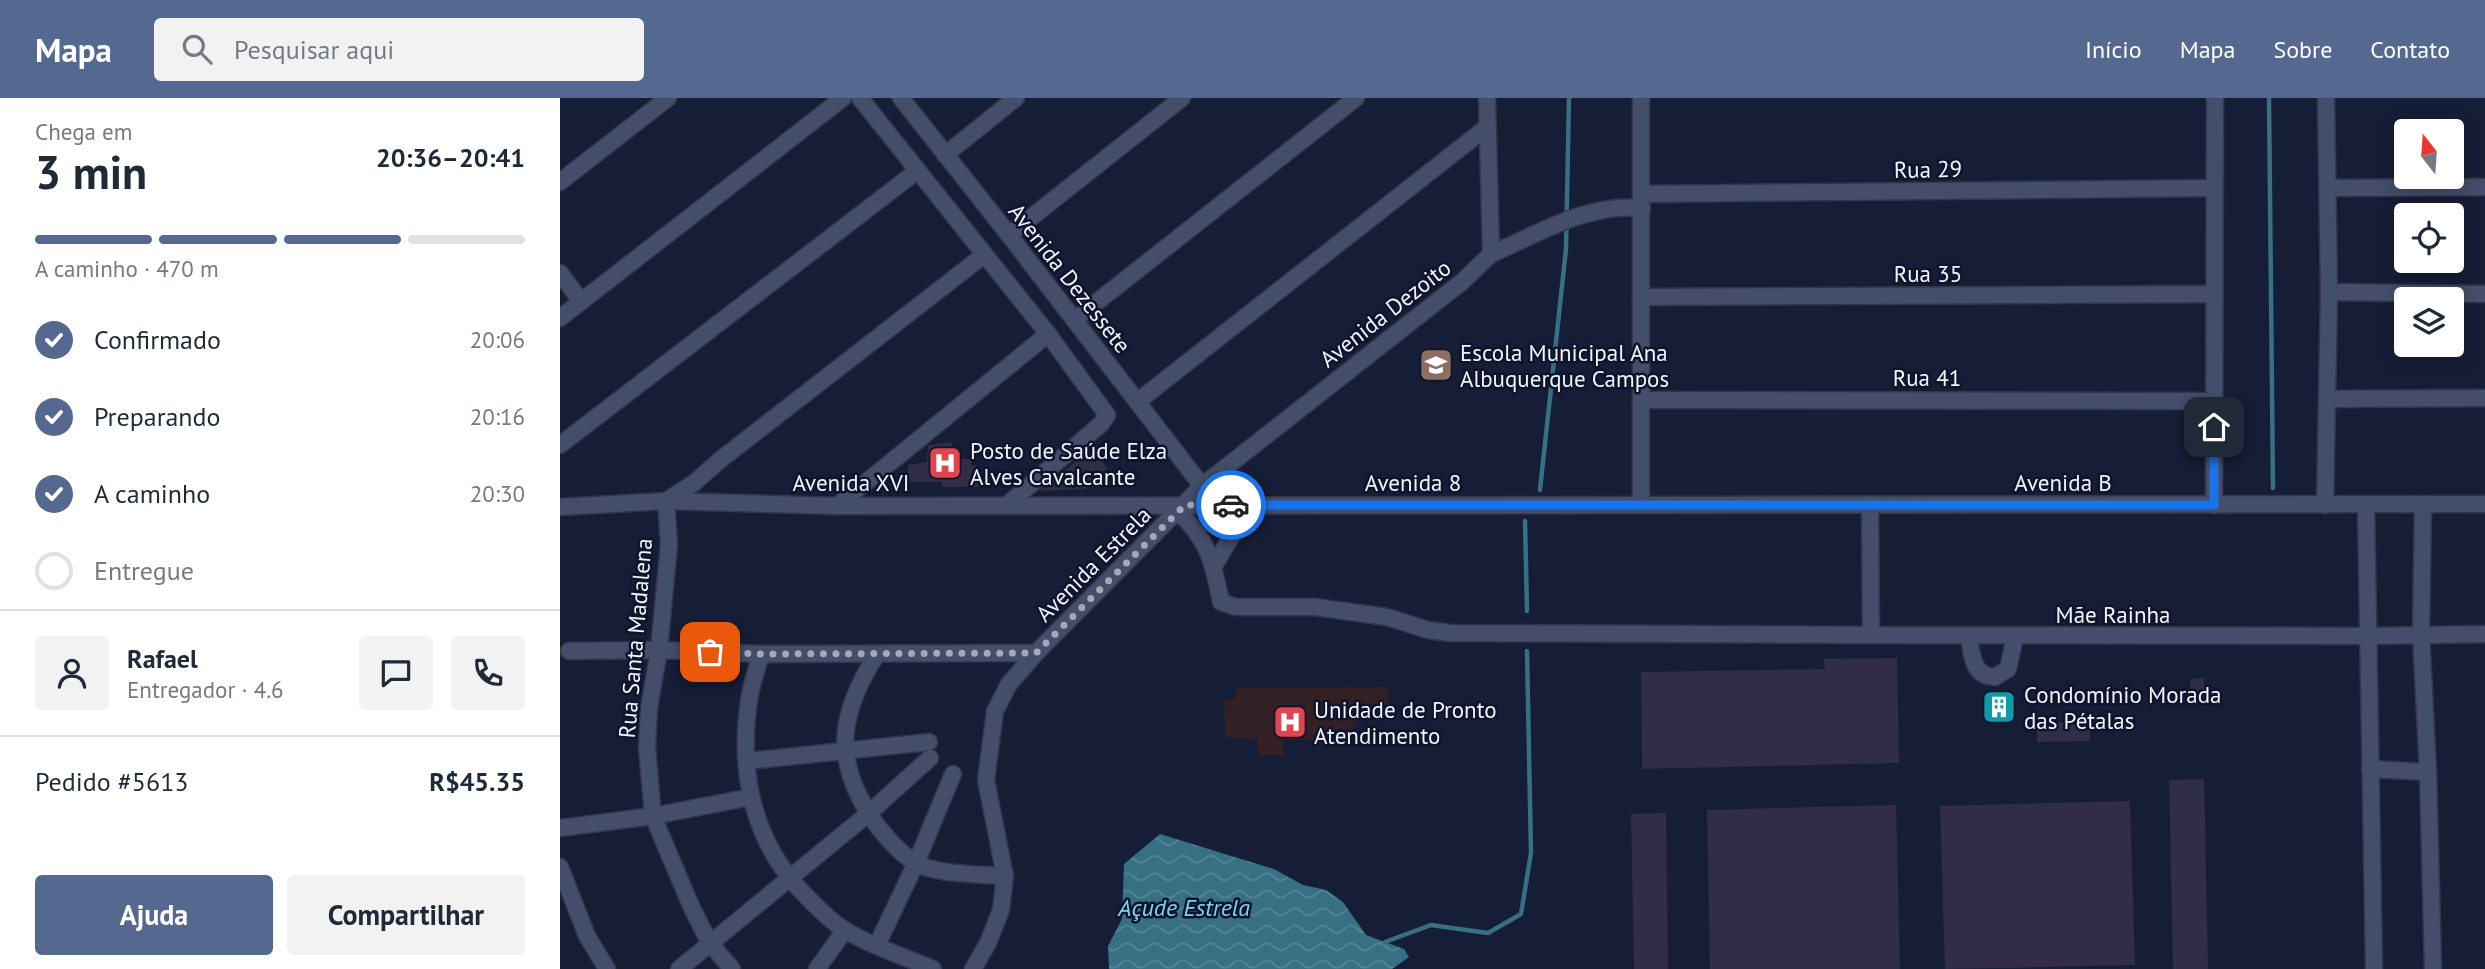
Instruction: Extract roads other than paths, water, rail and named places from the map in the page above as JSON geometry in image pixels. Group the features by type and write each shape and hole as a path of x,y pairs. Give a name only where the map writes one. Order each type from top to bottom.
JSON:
{"street":[{"path":"560,182 668,98"},
{"path":"560,318 843,98"},
{"path":"860,98 1048,334 1105,412 1105,420 1007,505"},
{"name":"Avenida Dezessete","path":"901,98 1202,486"},
{"path":"945,155 1016,98"},
{"path":"1009,235 1182,98"},
{"path":"1074,320 1356,98"},
{"path":"1487,98 1492,254"},
{"path":"1641,98 1641,504"},
{"path":"2214,505 2215,98"},
{"path":"2325,505 2329,292 2326,98"},
{"path":"1137,402 1487,127"},
{"path":"560,445 917,171"},
{"path":"2328,188 2485,187"},
{"name":"Rua 29","path":"1492,254 1557,224 1596,210 1626,207 1642,201 2214,188"},
{"name":"Avenida Dezoito","path":"1181,508 1202,486 1463,281 1492,254"},
{"path":"666,501 694,483 984,255"},
{"path":"560,273 581,301"},
{"path":"2329,292 2485,293"},
{"name":"Rua 35","path":"1641,297 2214,294"},
{"path":"836,506 1048,334"},
{"path":"2328,399 2485,398"},
{"name":"Rua 41","path":"1641,400 2214,401"},
{"name":"Avenida XVI","path":"560,507 666,501 836,506 1181,508"},
{"name":"Rua Santa Madalena","path":"666,501 669,544 659,650 649,708 647,747 653,817 709,942 732,969"},
{"name":"Avenida B","path":"1641,504 2485,504"},
{"name":"Avenida 8","path":"1181,508 1250,505 1641,504"},
{"path":"1214,566 1250,505"},
{"path":"1870,505 1871,635"},
{"path":"2366,505 2374,969"},
{"path":"2423,505 2421,634 2428,772 2432,969"},
{"path":"1181,508 1196,529 1214,566"},
{"name":"Avenida Estrela","path":"972,969 998,922 1005,876 986,780 995,711 1009,684 1036,653 1181,508"},
{"name":"Mãe Rainha","path":"1214,566 1221,602 1236,607 1315,607 1387,617 1427,630 1450,633 1969,637 2485,634"},
{"path":"1969,637 1976,668 1984,675 1995,677 2008,669 2015,637"},
{"path":"569,651 659,650 761,654 1036,653"},
{"path":"761,654 749,699 747,761 751,797 768,846 788,879 845,930 933,969"},
{"path":"877,654 860,679 848,719 845,751 853,785 869,813 888,839 916,863 946,871 1005,876"},
{"path":"679,969 869,813 930,750 845,751 747,761"},
{"path":"2370,769 2428,772"},
{"path":"877,945 916,863 953,774"},
{"path":"560,828 653,817 751,797"},
{"path":"560,867 587,936 607,969"},
{"path":"817,969 845,930"}],"water":[{"name":"Açude Estrela","path":"1160,834 1274,869 1303,885 1326,890 1343,902 1366,935 1404,949 1409,957 1392,969 1109,969 1108,946 1122,919 1124,864"}],"waterway":[{"path":"1540,490 1566,249 1569,98"},
{"path":"2269,98 2273,488"},
{"path":"1525,521 1527,611"},
{"path":"1385,942 1431,925 1488,933 1521,914 1531,853 1527,651"}],"place":[{"name":"Escola Municipal Ana Albuquerque Campos","path":"1436,365"},
{"name":"Posto de Saúde Elza Alves Cavalcante","path":"945,463"},
{"name":"Condomínio Morada das Pétalas","path":"1999,707"},
{"name":"Unidade de Pronto Atendimento","path":"1290,722"}]}
